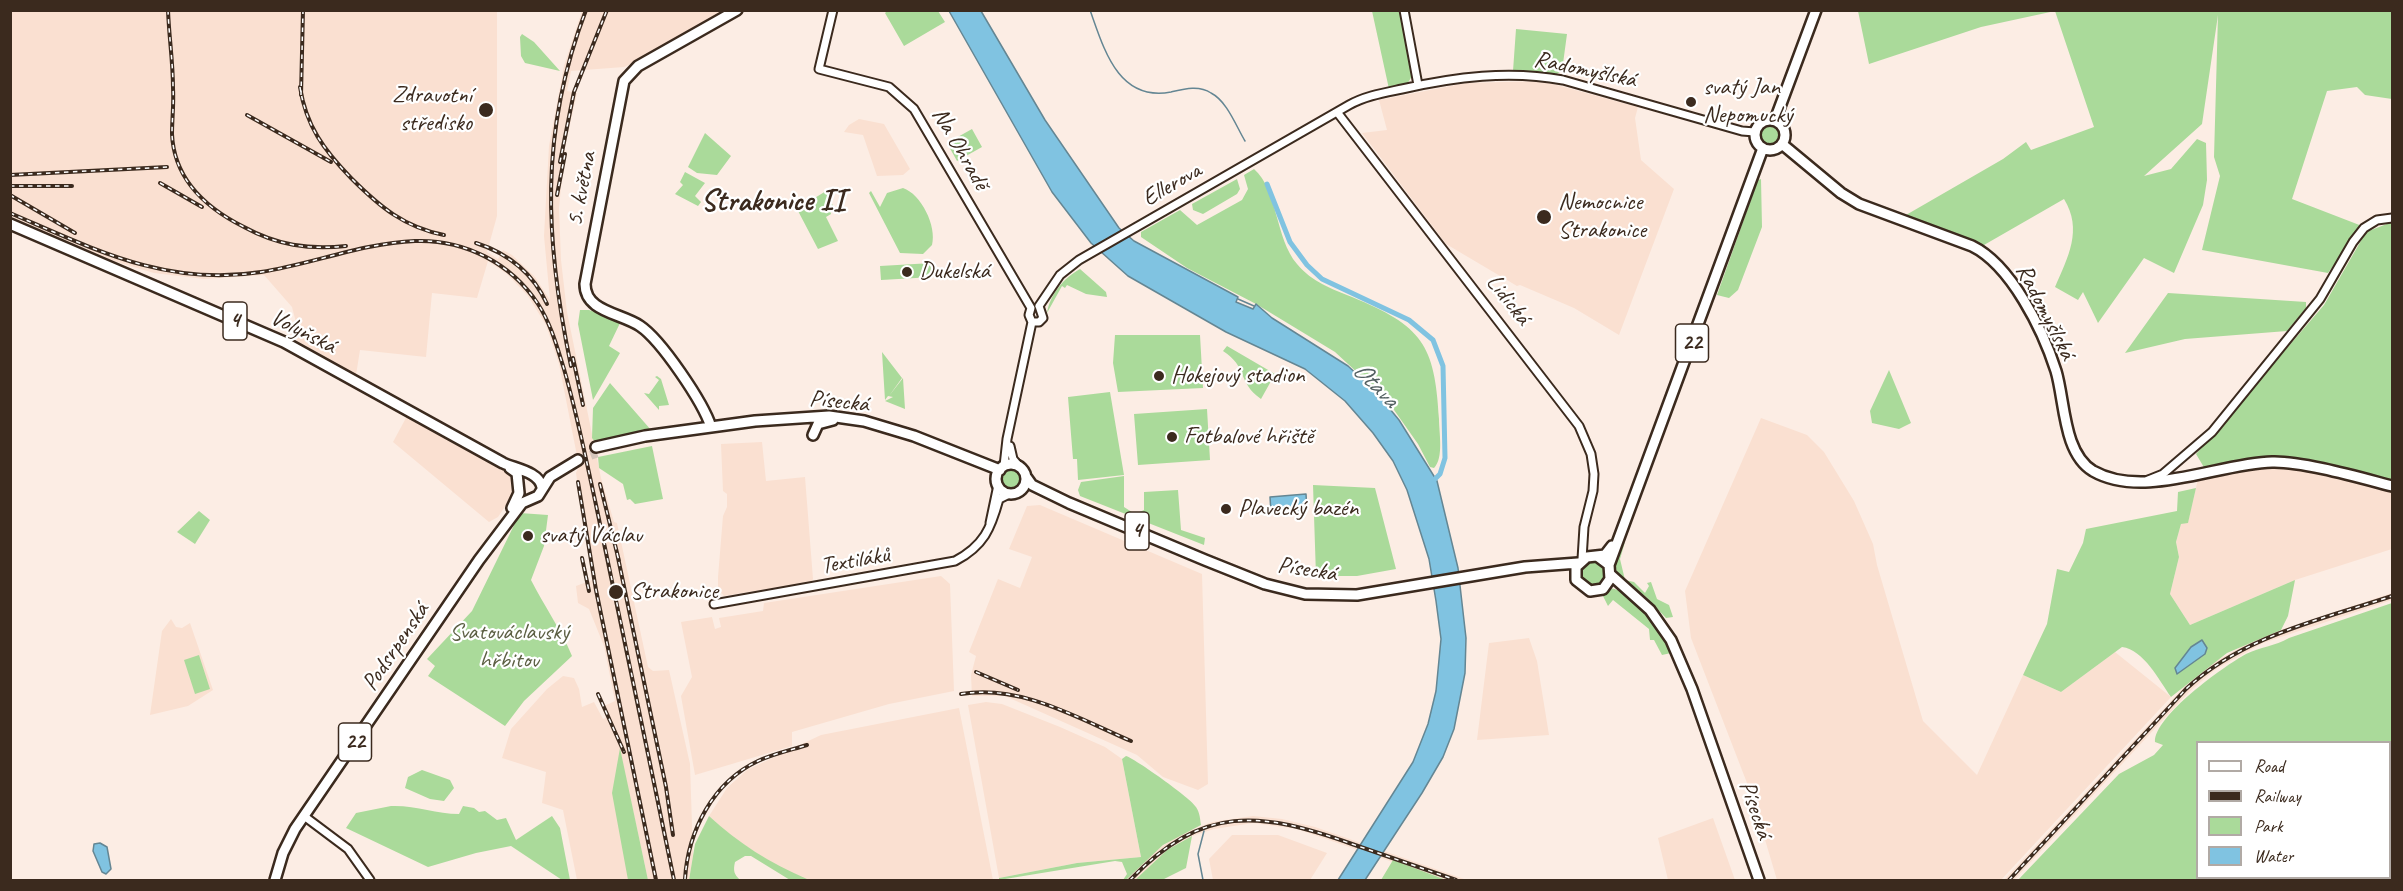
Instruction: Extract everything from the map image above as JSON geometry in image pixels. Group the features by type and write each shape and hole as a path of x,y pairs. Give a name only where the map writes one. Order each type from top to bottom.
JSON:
{"main road":[{"name":"5. května","path":"711,427 693,391 646,331 632,321 592,303 586,295 586,278 624,81 638,66 737,10"},
{"path":"1775,120 1816,10"},
{"path":"1775,120 1785,130 1782,144 1776,149 1763,148 1756,140 1755,132 1762,122 1775,120"},
{"name":"Radomyšlská","path":"1782,144 1836,189 1859,204 1972,246 1993,259 2018,293 2047,347 2078,455 2087,466 2100,474 2143,482 2167,480 2274,461 2392,486"},
{"name":"22","path":"1610,570 1619,537 1763,148"},
{"name":"Volyňská","path":"10,224 284,342 503,463 515,471 518,482"},
{"name":"Písecká","path":"711,427 777,418 817,416 847,418 896,432 989,473 999,475"},
{"path":"813,435 814,429 825,421 847,418"},
{"path":"597,450 629,439 711,427"},
{"name":"Podsrpenská","path":"275,880 283,852 304,816 523,496 538,496 550,477 578,458 534,475 523,476 518,482"},
{"name":"Volyňská","path":"503,463 534,475"},
{"path":"1018,465 1027,478 1025,486 1019,492 1009,494 999,475 1018,465"},
{"path":"534,475 542,487"},
{"name":"Písecká","path":"1027,478 1032,485 1069,503 1205,560 1273,587 1305,594 1348,596 1580,561"},
{"path":"518,482 523,496"},
{"name":"Písecká","path":"1019,492 1029,490 1069,503"},
{"name":"22","path":"1595,556 1607,554 1619,537"},
{"name":"4","path":"1580,561 1595,556 1610,570"},
{"path":"1575,575 1580,561"},
{"name":"Písecká","path":"1552,566 1575,575"},
{"path":"1606,586 1610,570"},
{"name":"Písecká","path":"1610,570 1633,596 1659,619 1677,652 1759,880"},
{"name":"4","path":"1575,575 1584,589 1595,592 1606,586"},
{"name":"Písecká","path":"1606,586 1616,587 1633,596"}],"street":[{"name":"Na Ohradě","path":"833,10 819,69 889,87 914,109 1031,308"},
{"path":"1404,10 1418,85"},
{"name":"Radomyšlská","path":"1337,112 1369,96 1418,85 1477,76 1554,78 1729,127 1755,132"},
{"name":"Ellerova","path":"1039,306 1060,276 1087,256 1337,112"},
{"name":"Lidická","path":"1337,112 1572,415 1588,445 1594,474 1580,561"},
{"path":"2143,482 2163,474 2212,432 2315,305 2364,228 2377,220 2392,218"},
{"path":"989,528 1032,322 1029,315 1031,308 1039,306 1043,318 1039,322 1032,322"},
{"path":"1009,431 1012,456 1018,465"},
{"path":"989,528 995,517 999,499 1009,494"},
{"name":"Textiláků","path":"714,604 947,564 970,552 989,528"},
{"name":"Lidická","path":"1584,533 1595,556"},
{"path":"304,816 348,849 370,880"}],"shaded area":[{"path":"11,11 497,11 497,216 487,252 498,259 503,250 512,255 535,277 550,300 544,236 549,146 564,66 582,11 729,11 660,51 624,67 571,71 567,91 577,93 565,147 559,208 561,260 567,312 601,478 614,522 617,523 648,667 653,671 669,670 690,764 693,856 689,880 648,880 620,751 628,880 577,880 563,810 542,803 546,772 502,758 511,729 547,689 563,676 574,678 579,689 582,707 594,702 603,719 606,718 602,707 615,701 604,646 589,609 578,603 576,586 592,580 576,473 579,466 559,364 546,325 528,296 507,274 488,261 477,298 432,293 426,357 360,350 356,375 297,341 298,330 292,307 264,275 204,279 154,273 110,260 11,217"},
{"name":"Nemocnice Strakonice","path":"1542,81 1638,107 1635,118 1641,160 1674,189 1619,335 1574,308 1520,285 1517,286 1446,244 1362,133 1387,130 1379,100 1466,83"},
{"path":"859,119 884,124 910,169 903,175 877,176 863,135 844,132 849,125"},
{"path":"407,416 511,474 512,496 498,517 489,522 393,442"},
{"path":"1761,418 1807,435 1824,452 1854,501 1873,544 1877,565 1923,721 1977,775 2023,675 2061,692 2115,652 2171,697 2001,880 1777,880 1752,796 1691,638 1685,591"},
{"path":"762,442 766,481 805,477 813,579 811,582 724,596 718,589 723,516 727,507 727,494 723,491 721,444"},
{"path":"2264,466 2283,466 2392,489 2392,549 2295,580 2190,625 2170,594 2179,557 2176,542 2181,524 2188,522 2198,479"},
{"path":"1040,505 1202,574 1208,784 1198,790 1163,777 1137,755 1005,696 972,696 971,675 976,656 969,652 998,579 1020,588 1032,557 1009,549 1027,506"},
{"path":"941,576 950,584 954,691 889,704 792,732 792,746 695,775 681,696 692,677 681,622 712,617 715,629 721,627 719,618 763,611 764,603"},
{"path":"2392,593 2392,600 2263,643 2216,669 2189,692 2014,880 2004,880 2184,687 2212,663 2260,637"},
{"path":"171,619 176,627 182,628 190,623 213,690 188,706 150,715 162,631"},
{"path":"1529,638 1537,661 1549,735 1477,740 1489,643"},
{"path":"986,702 1002,704 1060,727 1105,747 1122,759 1141,857 1077,863 999,878 968,705"},
{"path":"959,708 993,880 807,880 776,866 731,836 709,816 727,788 747,770 821,735"},
{"path":"1253,816 1282,819 1315,827 1467,880 1445,880 1297,829 1253,823 1214,829 1192,836 1167,850 1135,880 1126,880 1150,855 1177,836 1212,822"},
{"path":"1713,818 1735,880 1668,880 1658,838"},
{"path":"1232,835 1278,835 1327,853 1310,880 1213,880 1209,859"}],"green space":[{"path":"888,10 938,11 945,22 904,46 885,13"},
{"path":"1372,11 1400,11 1412,76 1406,86 1389,89"},
{"path":"1858,11 2055,11 1981,27 1869,64"},
{"path":"2055,11 2392,11 2392,99 2365,95 2357,87 2327,91 2292,199 2362,226 2328,273 2202,250 2220,176 2214,157 2218,15 2202,124 2144,176 2171,169 2197,139 2206,143 2207,180 2203,205 2174,273 2144,258 2098,323 2083,292 2078,300 2055,287 2072,243 2070,210 2064,199 1984,245 1906,215 2003,159 2026,142 2031,150 2094,127"},
{"path":"1516,29 1567,34 1562,71 1555,75 1513,71"},
{"path":"522,34 534,42 560,71 525,63 521,56 520,37"},
{"path":"1770,124 1778,127 1781,135 1778,143 1770,146 1762,143 1759,135 1762,127"},
{"path":"972,129 982,147 957,161 947,143"},
{"path":"705,133 731,156 717,175 697,173 688,167"},
{"path":"1254,169 1268,189 1284,241 1297,264 1309,276 1323,284 1376,307 1395,318 1420,341 1434,372 1437,393 1440,445 1439,458 1434,468 1430,467 1418,444 1387,400 1335,352 1256,304 1187,268 1141,237 1141,232 1180,210 1197,225 1242,200 1248,189 1244,175"},
{"path":"685,172 705,183 695,196 701,202 698,206 675,194 683,185 680,182"},
{"path":"1237,179 1240,189 1237,194 1203,214 1193,210 1192,204"},
{"path":"1761,179 1762,227 1738,290 1729,298 1717,295 1758,180"},
{"path":"903,188 916,197 930,220 932,245 923,254 900,253 869,193 871,191 880,207 887,193"},
{"path":"826,191 834,208 826,217 838,241 818,249 797,209"},
{"path":"2392,222 2392,481 2266,456 2205,469 2196,454 2324,305 2366,232"},
{"name":"Dukelská","path":"932,263 933,277 881,280 880,266"},
{"path":"1080,269 1106,292 1107,297 1086,294 1067,285 1065,288 1062,286 1047,313 1051,299 1059,287"},
{"path":"2168,293 2306,302 2306,308 2287,331 2185,339 2125,353"},
{"path":"580,310 589,310 621,321 609,346 620,353 593,400 578,324"},
{"name":"Hokejový stadion","path":"1115,335 1200,335 1203,388 1118,392 1113,363"},
{"path":"1227,346 1275,374 1261,399 1248,387 1236,363 1223,351"},
{"path":"882,352 902,378 889,396 903,378 905,409 885,401 893,397 888,396 885,400"},
{"path":"1889,370 1911,423 1899,429 1872,423 1870,411"},
{"path":"655,377 661,379 669,405 659,406 659,410 644,393 649,394 659,380"},
{"path":"610,383 651,430 595,442 592,438 593,408"},
{"path":"1110,392 1124,475 1078,480 1077,459 1073,459 1068,397"},
{"name":"Fotbalové hřiště","path":"1207,409 1210,460 1138,465 1134,414"},
{"path":"652,446 663,499 635,504 630,499 627,500 623,484 599,468 598,457"},
{"path":"1012,468 1020,471 1023,479 1020,487 1012,490 1004,487 1001,479 1004,471"},
{"path":"1124,476 1124,507 1135,514 1144,510 1144,492 1178,490 1181,530 1205,538 1204,545 1080,496 1078,490 1081,482"},
{"path":"1313,485 1375,488 1396,569 1357,576 1316,576"},
{"path":"2196,488 2188,523 2181,524 2176,542 2179,557 2170,594 2190,625 2295,580 2288,616 2281,630 2227,653 2171,697 2144,660 2130,649 2122,647 2061,692 2023,675 2047,624 2057,569 2069,572 2083,543 2086,529 2177,511 2178,492"},
{"path":"199,511 210,520 195,544 177,532"},
{"name":"Svatováclavský hřbitov","path":"520,513 548,515 544,546 531,580 572,656 524,701 505,726 428,676 435,666 427,659 472,611"},
{"path":"1625,542 1620,559 1625,580 1634,582 1645,593 1649,586 1647,583 1651,582 1657,599 1669,605 1673,617 1666,618 1646,597 1617,577 1615,559"},
{"path":"1593,561 1602,565 1606,574 1602,583 1593,587 1584,583 1580,574 1584,565"},
{"path":"1609,588 1619,590 1638,604 1654,623 1671,653 1662,655 1654,640 1650,640 1649,629 1613,600 1608,606 1602,594"},
{"path":"2392,603 2391,762 2391,741 2196,741 2196,879 2225,879 2018,880 2119,774 2154,755 2163,745 2155,742 2158,731 2166,719 2192,693 2246,654"},
{"path":"199,655 210,689 195,694 184,660"},
{"path":"620,748 648,880 628,880 612,793"},
{"path":"1126,756 1162,779 1192,803 1196,807 1201,825 1163,845 1126,880 1123,880 1127,874 1122,862 1115,861 999,880 999,878 1077,863 1141,857 1122,759"},
{"path":"422,770 450,780 454,788 444,801 430,799 405,788 408,777"},
{"path":"391,806 459,814 463,806 474,808 479,812 485,811 497,820 506,818 516,840 552,816 560,828 570,880 562,880 511,846 428,867 346,828 356,813"},
{"path":"709,816 755,852 807,879 790,880 751,856 745,856 735,862 734,872 740,880 689,880 695,844"},
{"path":"1192,836 1186,868 1162,880 1135,880 1167,850"},
{"path":"1393,860 1446,880 1381,880"}],"water":[{"path":"949,11 981,11 1045,120 1119,228 1134,241 1238,297 1236,302 1253,309 1256,304 1272,318 1348,366 1375,391 1399,420 1437,481 1458,568 1466,638 1465,673 1454,729 1443,757 1365,880 1338,880 1413,762 1428,724 1436,691 1441,639 1436,601 1429,559 1407,490 1393,461 1373,433 1345,401 1305,369 1226,332 1128,276 1091,243 1052,192"},
{"path":"1306,494 1307,510 1271,513 1270,497"},
{"path":"2202,640 2207,648 2205,654 2177,674 2175,668 2191,647"},
{"path":"100,843 107,847 111,869 106,874 102,872 93,851 94,844"}],"waterway":[{"path":"1090,10 1108,56 1126,81 1138,89 1153,93 1191,88 1206,91 1222,102 1245,141"},
{"path":"1267,184 1290,242 1307,265 1322,279 1409,320 1433,340 1443,366 1445,458 1440,474 1431,483"},
{"path":"1238,299 1254,306"},
{"path":"1203,880 1198,854 1204,831"}],"tunnel":[{"path":"578,460 597,453"}],"railway":[{"path":"168,10 173,78 174,150 186,179 195,191 217,211 269,238 293,245 346,246"},
{"path":"301,95 303,10"},
{"path":"571,366 556,275 551,187 560,100 571,55 586,10"},
{"path":"560,162 574,92 607,10"},
{"path":"300,87 307,114 318,137 351,178 393,214 417,227 444,235"},
{"path":"247,115 331,162"},
{"path":"557,195 565,154"},
{"path":"10,175 167,167"},
{"path":"160,183 202,207"},
{"path":"10,186 72,186"},
{"path":"10,195 75,233"},
{"path":"10,213 71,240 131,262 194,274 226,275 261,272 376,246 433,241 451,244 485,256 527,289 547,320 569,386 674,880"},
{"path":"476,243 498,252 518,266 534,283 547,304"},
{"path":"573,358 583,405"},
{"path":"578,482 596,590 656,880"},
{"path":"600,484 619,561"},
{"path":"617,553 666,787 673,835"},
{"path":"582,558 589,591"},
{"path":"2009,880 2186,689 2208,671 2232,655 2283,632 2392,596"},
{"path":"976,672 1018,690"},
{"path":"961,694 983,692 1027,698 1069,713 1131,741"},
{"path":"598,694 624,752"},
{"path":"685,879 691,843 706,810 716,795 742,770 758,761 807,745"},
{"path":"1130,880 1157,855 1183,838 1208,827 1234,821 1261,821 1289,825 1456,880"}],"place":[{"name":"svatý Jan Nepomucký","path":"1691,102"},
{"name":"Zdravotní středisko","path":"486,110"},
{"name":"Nemocnice Strakonice","path":"1544,217"},
{"name":"Dukelská","path":"907,272"},
{"name":"Hokejový stadion","path":"1159,376"},
{"name":"Fotbalové hřiště","path":"1172,437"},
{"name":"Plavecký bazén","path":"1226,509"},
{"name":"svatý Václav","path":"528,536"},
{"name":"Strakonice","path":"616,592"}],"district":[{"name":"Strakonice II","path":"773,202"}],"water label":[{"name":"Otava","path":"1375,385"}]}
